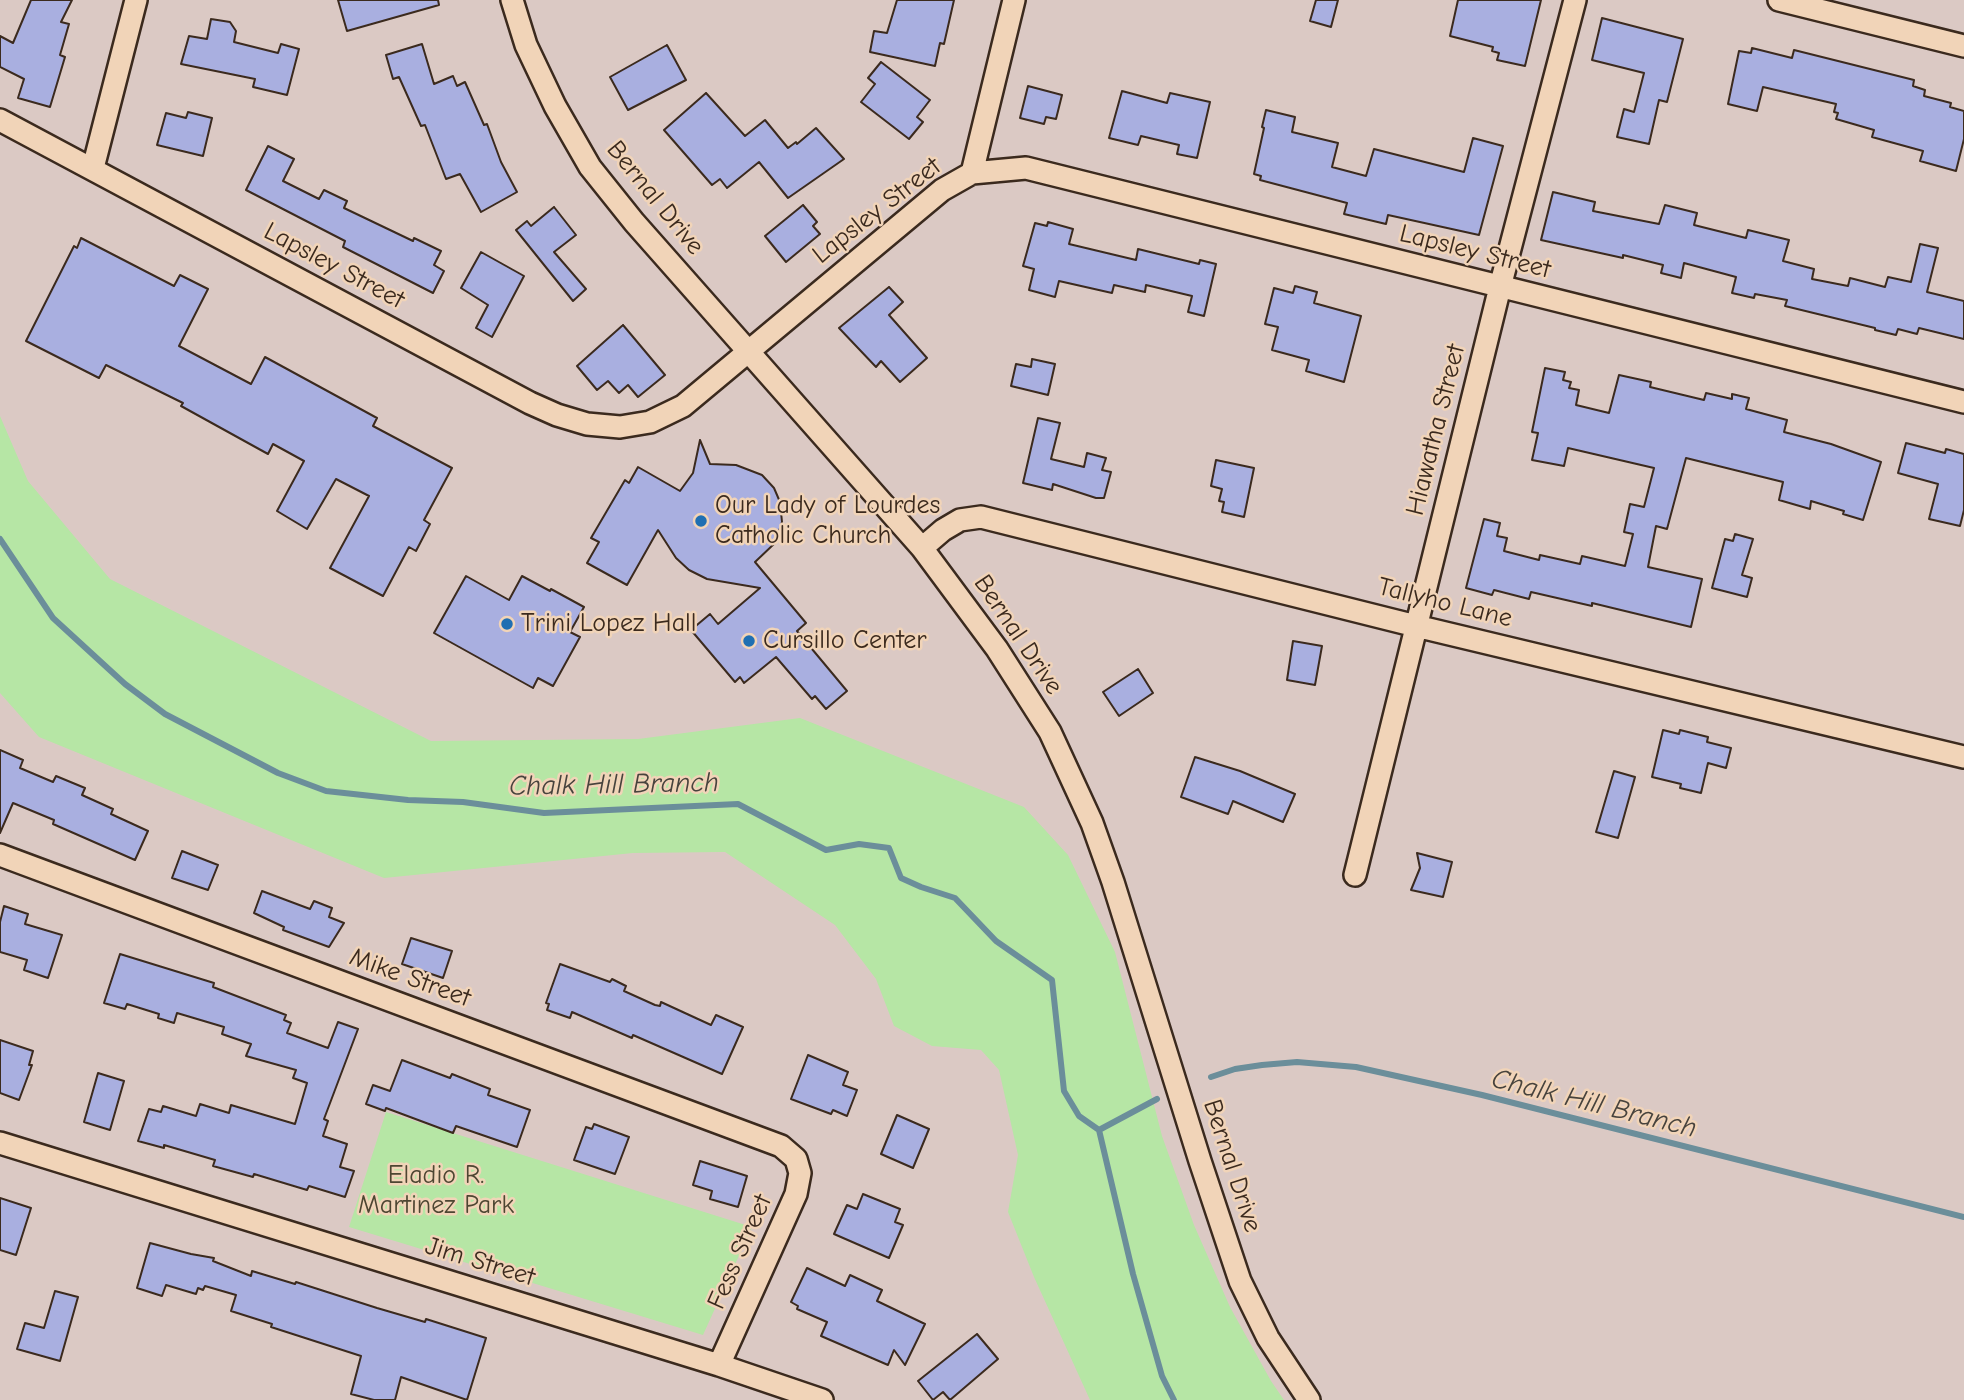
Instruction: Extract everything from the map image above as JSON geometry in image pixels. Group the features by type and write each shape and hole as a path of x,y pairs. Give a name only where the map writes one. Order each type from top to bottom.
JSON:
{"street":[{"path":"93,168 136,0"},
{"name":"Bernal Drive","path":"512,0 526,45 543,82 590,167 634,222 922,548 997,649 1050,732 1093,822 1240,1282 1268,1338 1309,1400"},
{"path":"972,173 1014,0"},
{"name":"Hiawatha Street","path":"1355,875 1500,287 1575,0"},
{"path":"1779,0 1964,46"},
{"name":"Lapsley Street","path":"0,120 530,402 577,421 620,427 650,422 683,406 942,190 972,173 1026,168 1964,402"},
{"name":"Tallyho Lane","path":"922,548 960,520 981,517 1416,626 1964,757"},
{"name":"Mike Street","path":"0,855 781,1146 796,1159"},
{"name":"Jim Street","path":"0,1143 719,1365 822,1400"},
{"name":"Fess Street","path":"719,1365 796,1195 800,1173 796,1159"}],"green space":[{"path":"0,416 28,481 110,579 431,741 638,739 800,718 1024,807 1068,855 1115,952 1162,1136 1194,1225 1230,1307 1284,1400 1090,1400 1034,1277 1008,1212 1018,1155 999,1070 981,1050 932,1046 894,1026 876,979 835,925 725,852 633,853 384,878 39,737 0,693"},
{"name":"Eladio R. Martinez Park","path":"386,1112 752,1227 703,1335 349,1227"}],"building":[{"path":"31,0 72,0 61,22 69,24 60,55 65,57 50,107 18,98 24,79 0,67 0,36 13,43"},
{"path":"338,0 438,0 439,5 347,31"},
{"path":"897,0 954,0 944,44 940,43 935,66 870,52 874,31 887,33"},
{"path":"1316,0 1338,0 1331,27 1310,21"},
{"path":"1458,0 1541,0 1525,66 1497,60 1499,53 1492,51 1493,47 1450,36"},
{"path":"1602,18 1683,39 1667,102 1659,100 1649,144 1617,137 1624,109 1634,112 1644,73 1592,60"},
{"path":"211,19 230,22 236,31 234,42 278,53 281,44 299,49 287,95 253,87 255,79 181,64 189,36 207,39"},
{"path":"422,44 434,84 453,76 457,86 465,82 517,192 481,212 460,174 446,179 425,125 421,126 399,77 393,79 386,55"},
{"path":"667,45 686,80 628,110 610,77"},
{"path":"1752,48 1792,58 1794,50 1914,80 1913,86 1925,90 1924,96 1951,103 1950,107 1964,111 1964,139 1956,171 1920,161 1923,151 1872,137 1874,130 1836,119 1836,104 1763,87 1757,111 1728,104 1739,51 1751,53"},
{"path":"881,62 930,100 917,117 923,122 909,139 861,102 875,84 868,78"},
{"path":"1028,86 1062,95 1056,119 1046,117 1044,124 1020,118"},
{"path":"1122,91 1167,103 1170,93 1210,102 1197,158 1177,154 1179,145 1141,136 1138,145 1109,138"},
{"path":"706,93 745,136 765,120 788,148 816,128 844,159 788,198 759,162 727,188 720,179 712,185 664,130"},
{"path":"1266,110 1295,117 1292,132 1338,143 1332,167 1366,176 1374,149 1464,172 1473,138 1503,146 1479,235 1388,215 1386,224 1344,214 1347,203 1260,180 1261,176 1254,174"},
{"path":"188,112 212,118 203,156 157,145 166,113 186,118"},
{"path":"268,146 294,159 283,181 319,199 324,190 347,201 344,208 413,241 414,238 441,251 434,265 444,271 433,293 343,247 345,241 246,190"},
{"path":"1553,192 1595,202 1593,211 1659,224 1665,205 1697,213 1694,225 1746,238 1748,230 1789,240 1783,261 1814,269 1812,279 1848,286 1850,278 1885,287 1888,277 1911,282 1920,244 1938,248 1927,292 1964,301 1964,339 1919,328 1917,334 1898,329 1896,335 1785,306 1787,300 1755,294 1754,298 1732,293 1736,277 1684,263 1681,278 1661,273 1663,265 1541,240"},
{"path":"803,205 817,222 813,226 820,234 786,262 765,236"},
{"path":"554,207 576,235 554,252 586,289 573,301 516,230 527,221 531,226"},
{"path":"1048,222 1073,229 1069,244 1136,260 1138,249 1199,264 1200,260 1216,264 1204,316 1188,312 1192,296 1146,285 1145,292 1114,285 1112,293 1059,281 1055,297 1029,290 1034,269 1023,266 1035,223 1047,226"},
{"path":"81,238 174,286 180,275 208,289 179,346 251,384 265,357 377,418 373,426 452,468 424,520 430,524 416,551 409,547 383,596 330,568 369,496 336,479 307,529 277,511 304,461 273,444 268,454 181,406 183,403 106,365 99,378 26,341 74,246 77,248"},
{"path":"481,252 524,276 492,337 476,328 488,305 461,288"},
{"path":"1295,286 1317,292 1314,303 1361,316 1344,382 1306,371 1309,360 1272,350 1278,327 1265,324 1274,288 1293,293"},
{"path":"889,287 903,302 889,315 927,358 900,382 881,361 876,367 839,328"},
{"path":"623,325 665,375 638,397 628,385 619,393 608,381 597,390 577,366"},
{"path":"1032,359 1055,364 1048,395 1011,386 1016,364 1031,367"},
{"path":"1545,368 1565,372 1563,380 1571,382 1569,388 1579,390 1576,405 1609,413 1619,375 1651,382 1650,387 1704,400 1706,393 1732,399 1732,394 1749,398 1746,409 1787,420 1784,432 1831,444 1881,462 1863,520 1811,501 1810,509 1779,500 1783,482 1686,458 1667,529 1656,526 1648,567 1702,579 1691,627 1592,603 1592,606 1531,592 1529,599 1494,590 1492,595 1466,588 1484,519 1500,523 1497,536 1507,538 1504,551 1539,560 1540,555 1580,564 1582,556 1625,566 1633,534 1624,532 1630,504 1644,507 1654,468 1568,448 1564,466 1532,460 1538,433 1532,432"},
{"path":"1038,418 1060,423 1051,459 1084,467 1087,453 1106,458 1102,470 1111,472 1104,498 1096,498 1053,484 1052,490 1023,483"},
{"name":"Our Lady of Lourdes Catholic Church","path":"700,440 710,464 736,465 762,475 774,488 780,502 782,522 775,543 755,562 806,623 797,631 847,691 826,709 815,696 812,699 776,657 744,683 740,677 735,682 691,630 710,614 718,624 760,588 707,579 689,570 676,558 658,530 627,585 587,563 599,542 591,538 625,480 629,483 638,467 680,491 693,473"},
{"path":"1906,443 1945,453 1946,449 1964,454 1964,510 1960,526 1929,519 1938,484 1898,473"},
{"path":"1216,460 1254,468 1244,517 1222,512 1224,502 1219,501 1222,489 1211,486"},
{"path":"1735,534 1753,539 1742,575 1752,578 1747,597 1712,588 1725,539 1733,541"},
{"name":"Trini Lopez Hall","path":"466,576 509,600 522,576 584,607 570,632 580,637 553,686 538,678 533,688 434,633"},
{"path":"1293,641 1322,646 1315,685 1287,680"},
{"path":"1138,669 1153,693 1119,716 1103,692"},
{"path":"1663,730 1679,734 1680,730 1708,737 1707,742 1731,748 1726,768 1708,763 1701,793 1680,788 1681,784 1652,777"},
{"path":"0,750 23,760 20,768 53,782 56,776 85,788 82,795 113,809 111,814 148,831 135,860 13,803 0,833"},
{"path":"1195,757 1240,771 1295,794 1283,822 1233,801 1228,814 1181,797"},
{"path":"1614,771 1635,777 1618,838 1596,832"},
{"path":"182,851 218,865 208,890 172,878"},
{"path":"1417,853 1452,862 1443,897 1411,890 1420,868"},
{"path":"262,891 310,909 314,901 332,908 329,917 344,923 329,947 283,930 284,927 254,913"},
{"path":"4,906 28,914 25,924 62,935 48,978 24,970 27,960 0,952 0,922"},
{"path":"411,938 452,951 443,978 402,964"},
{"path":"120,954 214,983 213,987 286,1015 284,1020 291,1023 287,1033 328,1048 338,1022 358,1029 324,1119 328,1121 323,1136 347,1144 340,1167 354,1171 345,1197 309,1186 307,1190 254,1174 253,1177 213,1166 215,1160 164,1145 164,1148 138,1141 149,1109 161,1112 163,1106 196,1116 200,1104 229,1113 231,1105 295,1124 307,1083 293,1078 296,1070 246,1056 251,1044 222,1034 224,1027 177,1013 174,1023 158,1018 159,1014 127,1004 125,1009 104,1003"},
{"path":"560,964 610,982 612,979 626,986 624,991 655,1005 660,1006 661,1002 711,1025 716,1015 743,1027 722,1074 572,1012 570,1018 547,1010 549,1004 546,1003"},
{"path":"0,1040 33,1051 29,1065 32,1065 19,1100 0,1093"},
{"path":"808,1055 848,1072 843,1085 857,1090 847,1116 833,1110 831,1114 791,1099"},
{"path":"402,1060 450,1078 452,1074 490,1089 488,1095 530,1110 517,1147 456,1126 453,1133 386,1108 385,1111 366,1104 373,1085 390,1091"},
{"path":"98,1073 124,1081 110,1130 84,1122"},
{"path":"897,1115 929,1129 913,1168 881,1154"},
{"path":"594,1124 629,1137 615,1174 574,1160 586,1127 592,1129"},
{"path":"700,1161 747,1176 738,1207 710,1199 712,1191 693,1185"},
{"path":"863,1194 900,1209 895,1222 903,1225 889,1258 834,1234 847,1205 857,1209"},
{"path":"0,1198 31,1208 16,1255 0,1250"},
{"path":"150,1243 214,1258 213,1261 251,1276 252,1271 295,1284 296,1282 486,1338 467,1400 401,1377 395,1400 374,1400 351,1394 361,1356 231,1311 236,1295 205,1286 203,1290 198,1288 196,1294 166,1285 162,1296 137,1288"},
{"path":"807,1268 845,1286 850,1275 882,1290 877,1301 925,1324 905,1365 894,1350 888,1365 821,1336 827,1322 797,1309 798,1306 791,1302"},
{"path":"55,1291 78,1297 60,1361 17,1349 25,1323 44,1328"},
{"path":"977,1334 998,1359 950,1400 943,1392 933,1400 918,1381"}],"waterway":[{"name":"Chalk Hill Branch","path":"0,539 53,618 125,684 165,714 278,773 326,791 408,800 463,802 544,813 738,804 826,850 859,844 889,848 901,878 955,898 996,941 1052,980 1064,1091 1079,1116 1099,1130 1157,1099"},
{"name":"Chalk Hill Branch","path":"1211,1077 1235,1069 1297,1062 1356,1067 1482,1095 1964,1217"},
{"name":"Chalk Hill Branch","path":"1099,1130 1133,1274 1162,1376 1174,1400"}],"place":[{"name":"Our Lady of Lourdes Catholic Church","path":"701,521"},
{"name":"Trini Lopez Hall","path":"507,624"},
{"name":"Cursillo Center","path":"749,641"}]}
